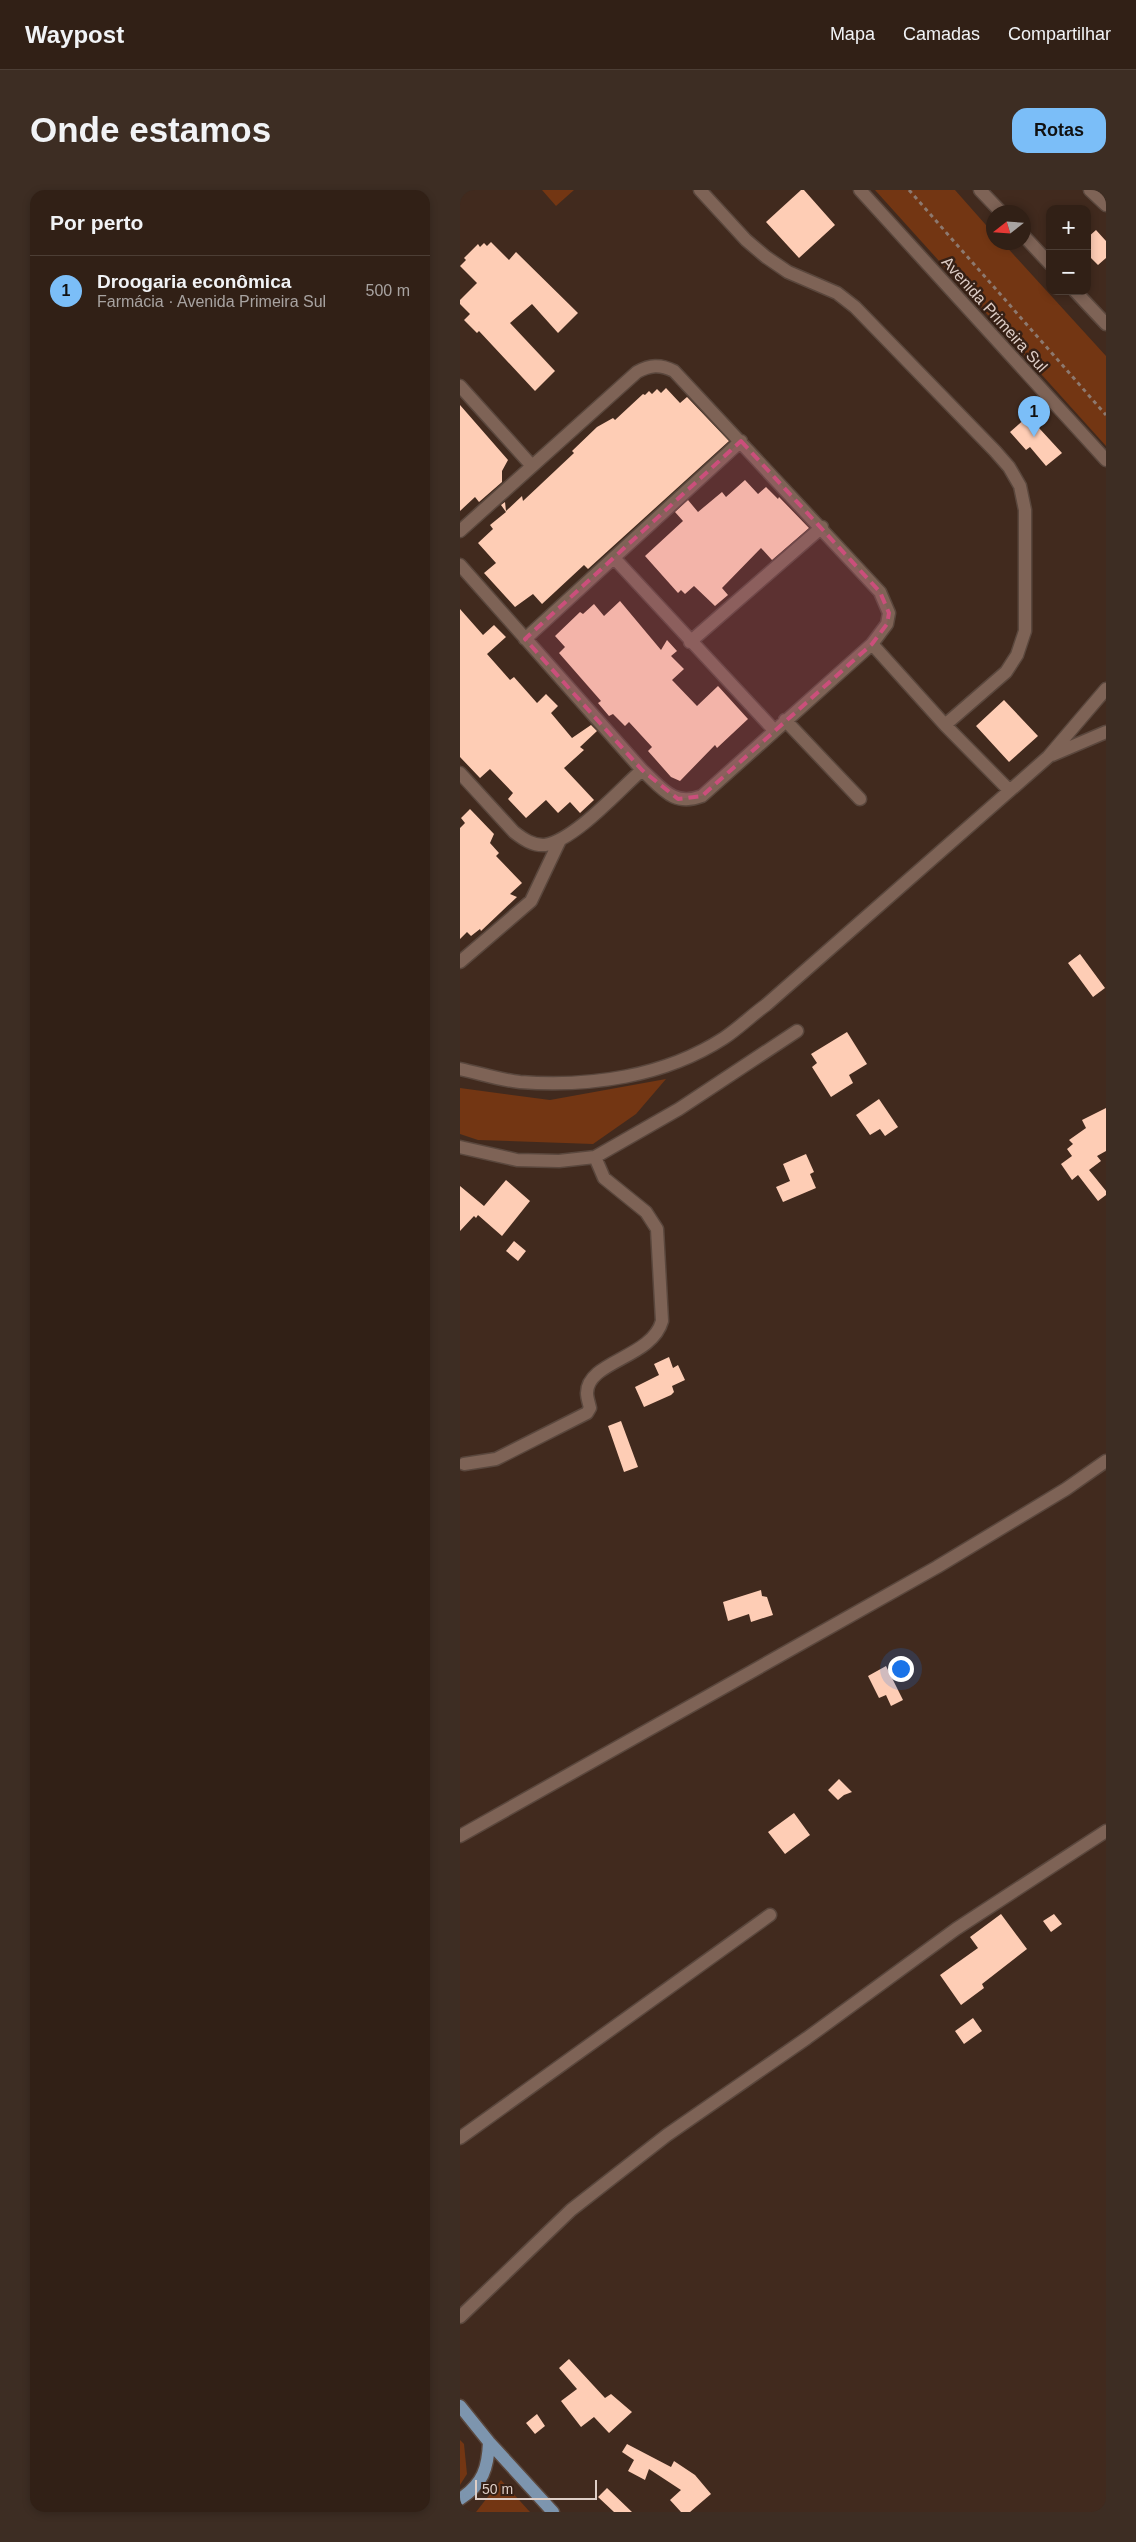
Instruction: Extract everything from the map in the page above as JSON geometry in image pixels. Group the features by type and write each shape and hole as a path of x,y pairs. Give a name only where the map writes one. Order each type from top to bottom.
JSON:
{"main road":[{"path":"460,2406 489,2442 553,2512"},
{"path":"460,2499 484,2477 489,2442"}],"street":[{"path":"700,190 746,240 766,257 788,272 837,293 855,307 995,451 1009,467 1020,486 1025,510 1025,631 1018,655 1006,672 945,724"},
{"name":"Avenida Primeira Sul","path":"860,190 1106,460"},
{"path":"980,190 994,205"},
{"path":"1090,190 1106,205"},
{"path":"1031,244 1046,260"},
{"path":"1079,295 1106,324"},
{"path":"460,530 637,372 647,367 663,366 674,371 822,527 880,592 887,604 889,613 887,624 872,644 702,796 688,801 668,794 642,770 460,565"},
{"path":"460,386 532,466"},
{"path":"525,639 615,559 741,441"},
{"path":"690,642 822,527"},
{"path":"615,559 690,642 774,730"},
{"path":"872,644 945,724 1009,790"},
{"path":"460,1069 518,1082 576,1083 630,1077 672,1065 724,1038 766,1004 1048,757 1106,689"},
{"path":"785,720 860,799"},
{"path":"1048,757 1106,732"},
{"path":"460,773 514,832 524,840 544,845 573,833 642,770"},
{"path":"460,962 531,901 560,840"},
{"path":"460,1147 517,1160 560,1161 595,1157 679,1109 797,1031"},
{"path":"464,1464 496,1459 587,1413 590,1408 587,1392 596,1374 649,1343 659,1330 662,1321 657,1229 646,1212 604,1178 595,1157"},
{"path":"460,1836 937,1568 1066,1489 1106,1461"},
{"path":"460,2317 593,2191 956,1929 1106,1831"},
{"path":"460,2138 770,1915"}],"path":[{"path":"909,190 1106,415"}],"highlighted area":[{"path":"741,441 880,592 889,613 887,624 872,644 702,796 678,799 642,770 525,639"}],"shaded area":[{"path":"542,190 574,190 556,206"},
{"path":"875,190 955,190 986,225 986,250 1009,250 1046,290 1046,295 1050,295 1106,356 1106,446"},
{"path":"666,1079 636,1114 593,1144 478,1140 460,1134 460,1088 550,1100"},
{"path":"460,2440 464,2444 467,2474 460,2485"},
{"path":"501,2480 530,2512 476,2512"}],"building":[{"path":"801,190 804,190 835,225 799,258 766,222"},
{"path":"1096,230 1106,241 1106,258 1098,265 1091,258 1091,234"},
{"path":"491,242 509,260 516,252 578,313 558,333 532,304 510,323 555,371 535,391 479,331 477,333 464,320 470,314 460,304 460,300 477,283 460,266 466,260 464,258 478,244 480,247 484,243 487,246"},
{"path":"666,388 680,403 687,397 729,441 588,569 584,565 542,604 533,594 515,607 484,573 496,563 478,543 493,529 490,525 506,512 501,505 505,502 506,511 522,496 523,501 574,453 572,451 597,427 613,418 615,420 643,394 645,395 649,391 652,394 657,389 661,393"},
{"path":"460,405 508,460 502,471 502,482 479,502 475,497 460,511"},
{"path":"1028,416 1062,453 1046,466 1030,447 1026,450 1010,432"},
{"path":"745,480 758,494 766,487 778,499 779,497 809,528 772,560 761,548 722,588 728,595 715,606 694,586 685,594 681,590 678,593 645,556 683,521 675,512 688,500 698,512 722,492 726,497"},
{"path":"620,601 661,650 667,640 677,651 671,656 684,669 672,680 697,706 718,686 748,719 717,748 715,745 680,781 671,777 648,751 652,747 629,722 625,726 613,714 609,716 598,703 601,701 559,653 565,647 555,636 580,612 583,614 594,604 604,616"},
{"path":"460,609 483,635 494,625 506,637 487,654 510,680 514,677 537,703 546,694 558,706 551,713 572,738 591,725 597,731 580,747 584,750 564,768 594,800 580,813 570,802 558,813 546,800 526,818 508,799 513,793 490,769 480,778 460,757"},
{"path":"1004,700 1038,736 1009,762 976,726"},
{"path":"470,809 494,834 490,843 499,853 496,856 522,883 510,894 517,897 481,931 480,929 471,936 467,932 460,939 460,828 465,823 461,818"},
{"path":"1080,954 1105,988 1093,997 1068,963"},
{"path":"847,1032 867,1064 849,1075 853,1083 831,1097 812,1067 817,1063 811,1054"},
{"path":"879,1099 898,1127 885,1136 880,1129 870,1135 856,1115"},
{"path":"1106,1108 1106,1151 1097,1156 1101,1161 1089,1170 1106,1191 1106,1195 1098,1201 1078,1175 1072,1180 1061,1164 1072,1156 1067,1149 1073,1144 1069,1140 1086,1128 1082,1120"},
{"path":"806,1154 814,1172 810,1174 816,1188 783,1202 776,1187 790,1181 783,1164"},
{"path":"506,1180 530,1201 502,1236 478,1215 476,1218 474,1216 460,1231 460,1186 484,1206"},
{"path":"514,1241 526,1251 518,1261 506,1251"},
{"path":"669,1357 673,1368 678,1365 685,1380 672,1386 674,1392 671,1395 644,1407 635,1387 659,1375 654,1364"},
{"path":"621,1421 638,1467 624,1472 608,1426"},
{"path":"761,1590 762,1596 767,1597 773,1615 751,1622 749,1614 728,1621 723,1602"},
{"path":"886,1666 903,1700 891,1706 886,1695 879,1698 868,1676"},
{"path":"839,1779 852,1792 838,1800 828,1790"},
{"path":"794,1813 810,1835 785,1854 768,1832"},
{"path":"1001,1914 1027,1949 982,1984 984,1988 961,2005 940,1975 978,1948 970,1937"},
{"path":"1054,1914 1062,1924 1051,1932 1043,1921"},
{"path":"973,2018 982,2031 964,2044 955,2031"},
{"path":"569,2359 605,2398 611,2394 632,2412 609,2433 594,2417 581,2427 561,2401 577,2389 559,2368"},
{"path":"537,2414 545,2426 535,2434 526,2423"},
{"path":"627,2444 671,2467 674,2461 695,2475 711,2494 690,2512 681,2512 670,2500 681,2490 649,2469 645,2480 628,2471 634,2460 622,2452"},
{"path":"607,2488 632,2512 614,2512 598,2497"}],"place":[{"name":"Droogaria econômica","path":"1034,437"}]}
